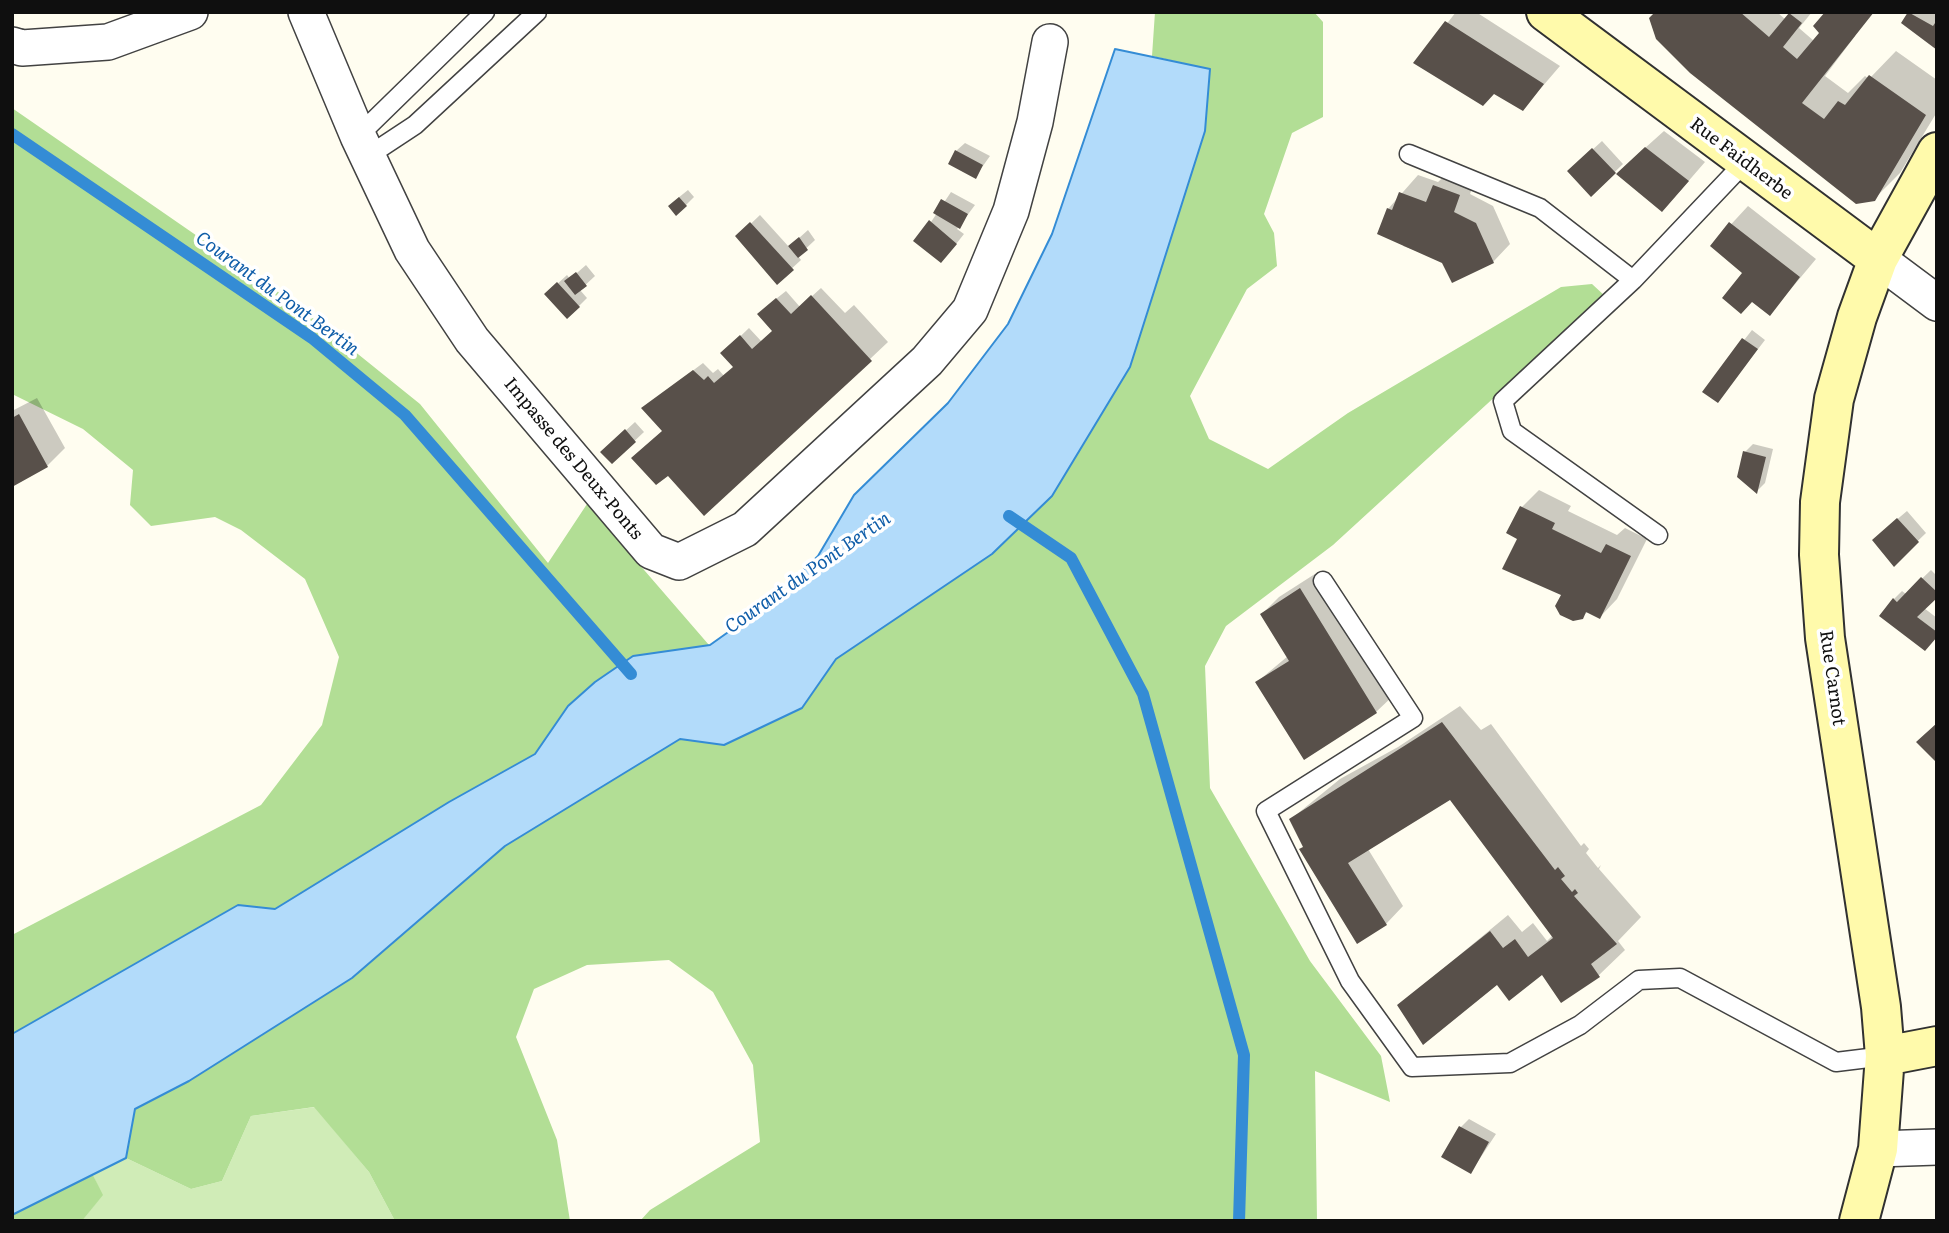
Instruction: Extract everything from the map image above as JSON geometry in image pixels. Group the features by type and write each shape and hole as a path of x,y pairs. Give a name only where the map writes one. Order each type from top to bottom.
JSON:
{"main road":[{"name":"Rue Faidherbe","path":"1546,12 1878,259"},
{"name":"Rue Carnot","path":"1859,1221 1878,1149 1885,1056 1881,1007 1825,638 1819,555 1823,474 1834,398 1849,343 1878,259 1937,152"},
{"path":"1885,1056 1937,1046"}],"street":[{"path":"12,45 22,48 108,42 190,12"},
{"name":"Impasse des Deux-Ponts","path":"306,12 363,146 412,250 472,340 651,551 679,562 745,529 927,361 970,310 1011,211 1035,122 1050,42"},
{"name":"Rue Faidherbe","path":"1878,259 1937,303"},
{"path":"1878,1149 1937,1147"}],"lane":[{"path":"363,146 485,12"},
{"path":"363,146 415,125 537,12"},
{"path":"1409,154 1540,208 1633,280"},
{"path":"1658,534 1512,431 1503,401 1633,280 1745,162"},
{"path":"1323,582 1413,718 1266,811 1350,981 1412,1067 1510,1063 1580,1025 1639,980 1680,978 1836,1062 1885,1056"}],"green space":[{"path":"1155,12 1314,12 1323,22 1323,117 1292,133 1264,214 1274,233 1277,266 1247,289 1190,396 1209,439 1268,469 1348,413 1561,287 1592,284 1605,296 1333,545 1226,626 1205,666 1210,788 1310,961 1381,1056 1390,1102 1315,1071 1317,1221 640,1221 650,1210 760,1142 753,1065 713,992 669,960 587,965 534,989 516,1037 557,1140 570,1221 395,1221 369,1172 314,1107 251,1116 222,1181 191,1189 126,1158 135,1109 189,1081 352,978 505,846 680,739 724,745 802,708 836,659 992,554 1210,69 1152,56"},
{"path":"12,108 297,305 420,404 548,563 587,504 709,645 633,657 568,706 535,754 449,802 275,910 238,905 12,1034 12,935 261,805 322,725 339,657 305,579 241,530 215,517 151,526 130,505 133,470 83,429 12,394"},
{"path":"315,1107 369,1172 395,1221 82,1221 102,1195 93,1175 126,1158 191,1189 222,1181 251,1116"},
{"path":"93,1175 103,1195 82,1221 12,1221 12,1215"}],"water":[{"path":"1115,49 1210,69 1205,131 1130,367 1052,496 992,554 836,659 802,708 724,745 680,739 505,846 352,978 189,1081 135,1109 126,1158 12,1215 12,1034 238,905 275,909 449,802 535,754 568,706 595,682 633,656 710,645 769,603 818,556 854,495 948,403 1008,324 1052,234"}],"building":[{"path":"1655,12 1740,12 1769,37 1789,13 1802,23 1783,47 1797,59 1819,33 1813,26 1825,12 1874,12 1802,103 1824,119 1838,101 1845,105 1869,75 1926,115 1875,201 1856,204 1690,73 1656,39 1649,18"},
{"path":"1908,12 1933,26 1937,20 1937,50 1901,23"},
{"path":"1445,21 1544,84 1523,111 1494,94 1483,106 1413,63"},
{"path":"1645,147 1689,181 1662,212 1616,174"},
{"path":"1592,148 1616,173 1591,197 1567,171"},
{"path":"955,150 983,165 976,179 948,164"},
{"path":"1433,185 1460,195 1454,212 1476,223 1494,263 1452,283 1442,263 1377,234 1387,208 1392,210 1399,192 1426,202"},
{"path":"679,197 687,206 676,216 668,206"},
{"path":"941,199 968,214 960,229 933,213"},
{"path":"929,220 957,244 941,263 913,241"},
{"path":"750,222 794,270 777,285 735,236"},
{"path":"1729,222 1800,277 1770,316 1752,302 1741,314 1722,298 1742,273 1710,246"},
{"path":"799,237 808,250 798,258 788,246"},
{"path":"576,272 587,286 575,295 564,281"},
{"path":"557,282 580,307 567,319 544,294"},
{"path":"811,295 872,361 704,516 668,476 656,485 631,458 662,431 641,408 693,370 704,380 708,376 714,383 733,367 720,353 740,335 752,349 772,331 757,314 776,298 791,314"},
{"path":"1742,338 1758,349 1718,403 1702,392"},
{"path":"19,414 48,467 12,487 12,418"},
{"path":"625,429 636,442 612,464 600,452"},
{"path":"1743,451 1766,457 1757,494 1737,477"},
{"path":"1520,506 1555,523 1552,529 1601,553 1606,544 1631,556 1600,619 1586,612 1583,619 1573,621 1560,615 1555,606 1561,595 1502,569 1517,539 1506,533"},
{"path":"1897,518 1919,542 1894,567 1872,540"},
{"path":"1921,577 1937,592 1937,598 1917,617 1937,632 1937,637 1925,651 1879,616 1893,598 1897,602"},
{"path":"1300,588 1377,713 1304,760 1255,682 1289,661 1260,614"},
{"path":"1442,722 1555,870 1558,867 1565,876 1561,879 1572,892 1575,889 1578,893 1574,896 1617,944 1591,964 1600,977 1561,1003 1542,975 1509,1001 1497,985 1423,1045 1397,1005 1490,931 1503,948 1515,939 1528,957 1553,938 1450,800 1348,863 1387,925 1357,944 1299,849 1303,847 1289,819"},
{"path":"1937,723 1937,763 1916,742"},
{"path":"1459,1126 1489,1142 1471,1174 1441,1157"}],"waterway":[{"name":"Courant du Pont Bertin","path":"12,134 312,338 405,415 631,674"},
{"name":"Courant du Pont Bertin","path":"1009,516 1071,558 1143,694 1244,1055 1239,1221"}]}
